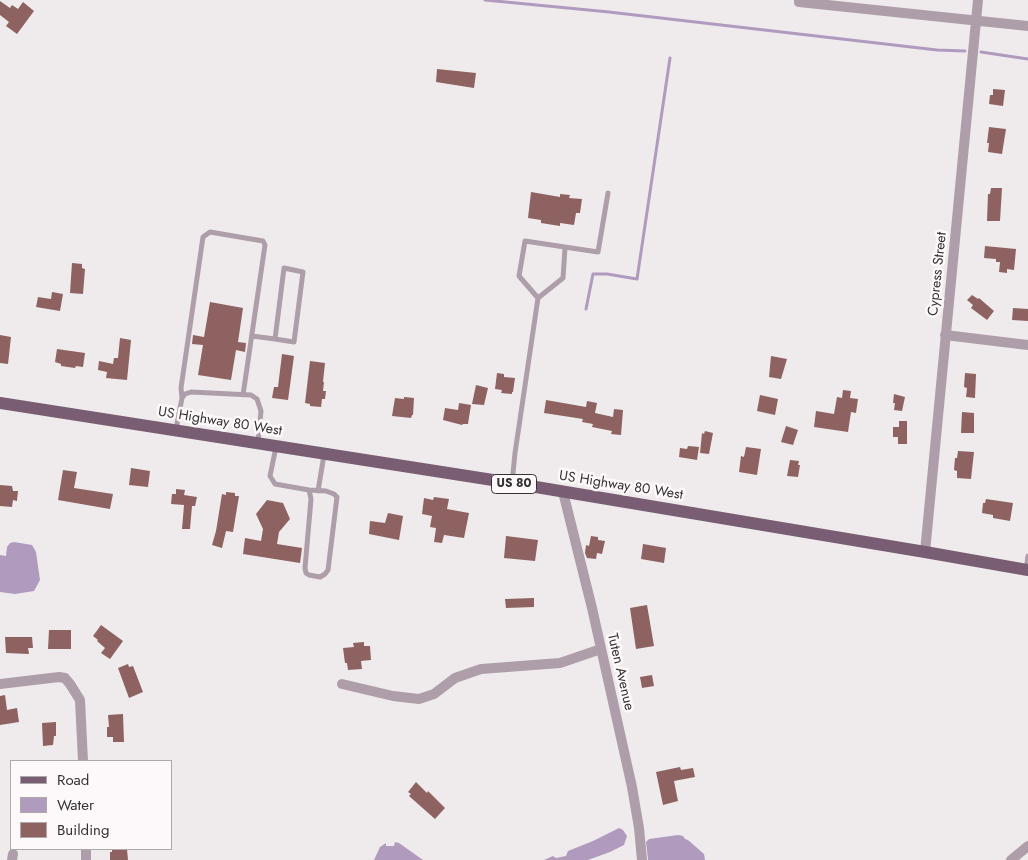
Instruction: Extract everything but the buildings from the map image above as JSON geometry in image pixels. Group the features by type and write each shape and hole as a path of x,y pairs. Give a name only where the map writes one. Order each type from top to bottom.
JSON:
{"main road":[{"name":"US Highway 80 West","path":"0,403 512,483 1027,570"}],"street":[{"name":"Cypress Street","path":"925,552 978,0"},
{"path":"799,1 1028,26"},
{"path":"946,335 1028,345"},
{"name":"Tuten Avenue","path":"563,492 632,787 642,860"},
{"path":"342,684 393,696 419,699 434,694 455,678 481,669 560,663 601,649"},
{"path":"0,684 59,677 65,678 80,700 83,760"},
{"path":"1011,860 1028,846"}],"lane":[{"path":"538,298 519,276 526,241 598,252 608,193"},
{"path":"176,430 204,237 210,232 263,241 265,245 243,395"},
{"path":"512,483 514,453 538,298 563,278 565,248"},
{"path":"252,336 294,342 303,272 284,268 275,339"},
{"path":"182,398 191,392 251,395 260,406 258,443"},
{"path":"276,446 270,476 271,481 275,484 334,494 337,497 328,570 320,576 309,575 306,573 305,568 311,499 309,490"},
{"path":"318,491 324,454"},
{"path":"1027,570 1028,556"}],"water":[{"path":"10,543 32,545 36,552 40,580 34,591 15,594 0,592 0,555 6,556 7,547"},
{"path":"619,828 627,836 624,845 610,852 588,860 544,860 553,856 556,858 566,856 568,851"},
{"path":"683,836 704,854 705,860 648,860 646,842 649,839"},
{"path":"395,842 423,860 374,860 380,847 386,843 386,846 394,846"}],"waterway":[{"path":"485,0 609,12 937,50 965,51"},
{"path":"981,52 1028,59"},
{"path":"586,309 593,274 607,274 637,279 670,58"}]}
